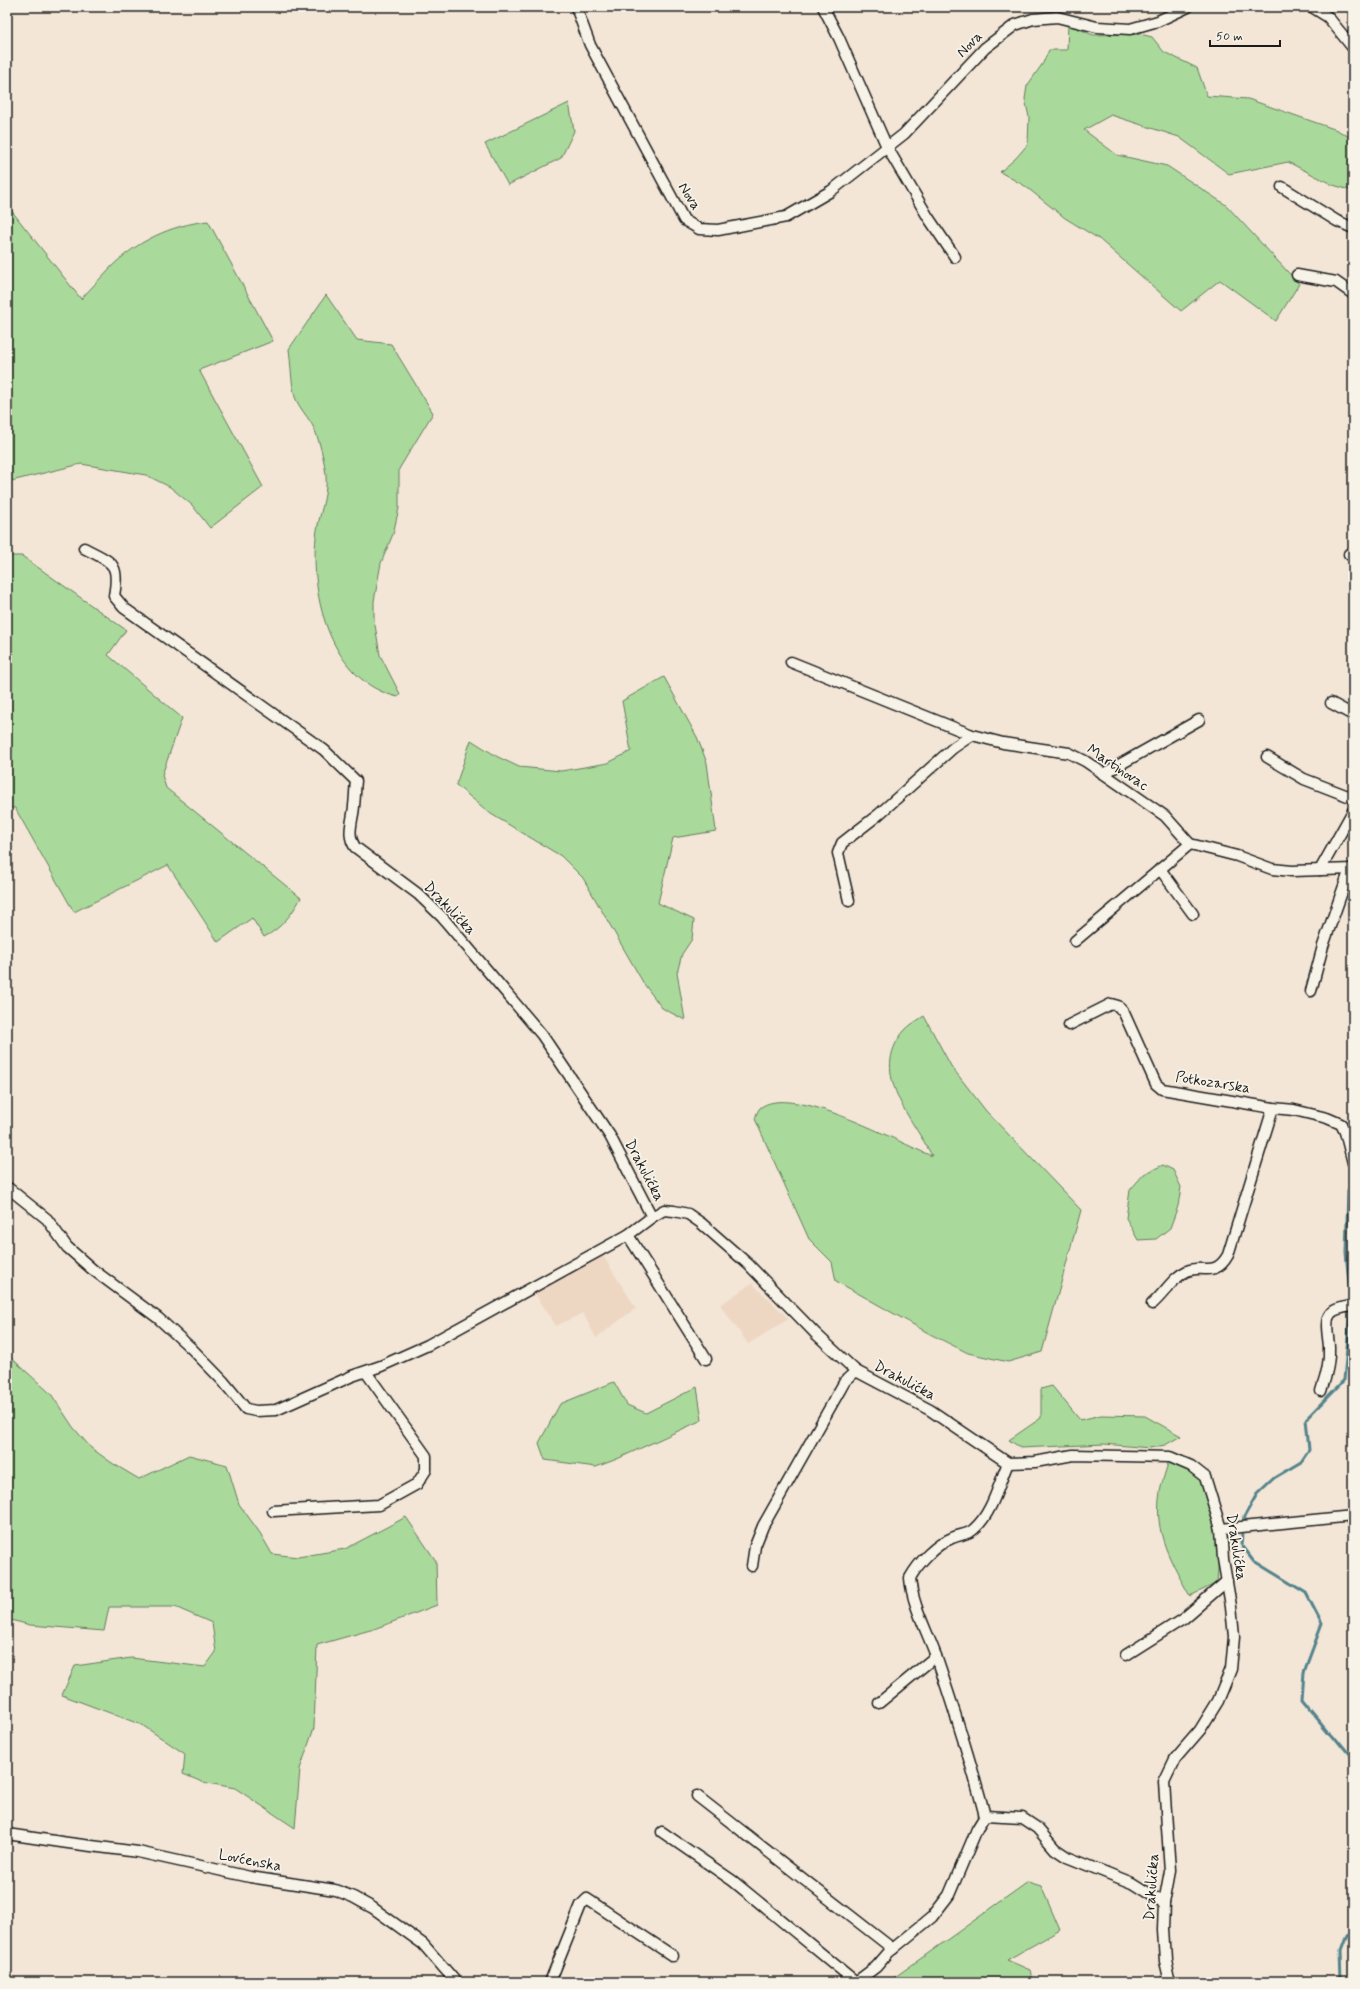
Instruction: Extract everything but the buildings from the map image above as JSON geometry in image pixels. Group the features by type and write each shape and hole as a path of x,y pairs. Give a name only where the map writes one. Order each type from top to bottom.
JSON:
{"street":[{"name":"Nova","path":"576,7 590,45 684,220 699,228 718,230 786,217 831,191 904,134 997,38 1021,22 1057,17 1097,27 1130,29 1158,21 1188,7"},
{"path":"823,7 839,38 887,147 928,217 955,257"},
{"path":"1049,7 1057,17"},
{"path":"1312,7 1328,17 1353,48"},
{"path":"1282,187 1337,221 1353,228"},
{"path":"1297,275 1336,282 1353,294"},
{"name":"Drakulićka","path":"84,548 110,561 117,572 114,596 124,608 324,750 356,781 350,830 351,841 355,847 418,894 442,917 542,1035 610,1136 652,1217 664,1210 674,1210 688,1214 701,1223 748,1264 816,1334 856,1371 930,1410 1008,1463 1035,1462 1073,1455 1170,1457 1191,1466 1205,1477 1221,1528 1223,1559 1232,1606 1234,1637 1231,1669 1218,1701 1200,1730 1175,1759 1164,1782 1170,1871 1164,1903 1165,1961 1170,1982"},
{"name":"Martinovac","path":"790,662 972,735 1003,743 1069,753 1085,761 1165,816 1190,844"},
{"path":"1331,703 1353,715"},
{"path":"1103,774 1199,720"},
{"path":"849,900 838,853 842,843 878,815 953,748 972,735"},
{"path":"1267,757 1304,779 1353,798"},
{"path":"1320,870 1353,811"},
{"path":"1076,941 1190,844 1237,856 1272,869 1292,872 1352,869 1323,946 1311,991"},
{"path":"1160,869 1193,914"},
{"name":"Potkozarska","path":"1069,1025 1111,1004 1118,1006 1124,1013 1156,1084 1162,1089 1273,1108 1294,1110 1327,1118 1341,1124 1345,1132 1353,1163"},
{"path":"1152,1304 1180,1275 1188,1270 1214,1268 1223,1264 1228,1255 1273,1108"},
{"path":"7,1187 47,1218 67,1247 92,1269 158,1318 191,1348 223,1381 246,1409 256,1411 276,1410 352,1376 366,1372 428,1345 628,1235 652,1217"},
{"path":"628,1235 706,1360"},
{"path":"1321,1391 1328,1370 1330,1350 1327,1319 1330,1314 1342,1308 1353,1306"},
{"path":"752,1566 755,1546 763,1526 845,1381 856,1371"},
{"path":"273,1511 379,1505 417,1484 426,1470 426,1456 366,1372"},
{"path":"662,1832 733,1881 856,1982 876,1967 893,1949 932,1917 949,1895 977,1829 985,1816 974,1775 936,1656 913,1593 910,1578 928,1554 945,1540 967,1534 978,1525 987,1512 1008,1463"},
{"path":"1221,1528 1353,1516"},
{"path":"1126,1655 1183,1619 1227,1581"},
{"path":"879,1703 936,1656"},
{"path":"697,1796 893,1949"},
{"path":"985,1816 1022,1818 1037,1828 1055,1849 1067,1857 1132,1883 1164,1903"},
{"name":"Lovćenska","path":"7,1834 68,1844 138,1852 250,1877 335,1890 353,1897 373,1908 423,1944 456,1982"},
{"path":"550,1982 581,1905 587,1900 673,1956"},
{"path":"442,1982 448,1973"}],"shaded area":[{"path":"603,1256 636,1308 596,1338 583,1313 556,1326 534,1292"},
{"path":"752,1283 789,1319 748,1344 720,1305"}],"green space":[{"path":"1068,24 1093,35 1140,34 1152,37 1164,52 1197,68 1207,96 1248,99 1337,130 1353,139 1353,191 1333,185 1288,162 1229,174 1179,137 1111,115 1084,130 1117,155 1167,166 1226,205 1299,284 1276,321 1220,280 1181,311 1099,239 1065,218 1025,186 1000,172 1016,158 1028,144 1029,117 1025,99 1027,86 1043,63 1049,50 1067,50"},
{"path":"569,103 574,131 561,158 508,185 485,144"},
{"path":"7,205 81,299 120,258 143,242 181,226 208,221 273,341 199,370 263,487 210,528 192,505 170,487 146,475 81,464 7,482"},
{"path":"326,295 357,340 391,344 433,413 399,469 399,508 393,534 381,563 374,601 374,619 380,655 400,694 398,697 375,688 356,674 341,656 330,634 322,610 317,585 315,560 316,537 326,491 326,475 322,451 314,428 295,397 289,349"},
{"path":"7,556 22,556 126,630 108,655 182,718 162,775 166,788 301,898 290,915 276,930 264,937 252,918 218,942 168,865 74,912 15,808 7,808"},
{"path":"664,677 697,737 707,763 716,831 673,838 658,903 694,920 692,939 682,954 677,973 685,1020 662,1008 644,984 583,878 561,856 491,814 456,785 471,740 498,757 519,767 561,771 608,763 631,751 622,701"},
{"path":"924,1016 951,1066 986,1111 1081,1210 1042,1352 1008,1362 968,1353 930,1334 836,1281 832,1262 809,1239 755,1119 760,1108 775,1102 795,1103 819,1108 871,1128 932,1156 897,1095 892,1079 891,1063 894,1047 904,1031"},
{"path":"1163,1165 1173,1170 1181,1187 1178,1206 1170,1228 1156,1239 1138,1240 1126,1218 1130,1190 1144,1174"},
{"path":"7,1354 51,1394 73,1427 91,1448 112,1463 139,1479 189,1455 227,1465 239,1504 260,1533 272,1554 298,1557 345,1549 406,1517 436,1561 437,1605 374,1629 317,1645 314,1728 300,1769 295,1828 235,1788 202,1782 183,1774 185,1754 142,1725 62,1695 75,1666 131,1658 205,1667 216,1652 212,1623 175,1607 109,1607 104,1631 30,1625 7,1619"},
{"path":"614,1382 627,1405 646,1413 697,1387 702,1420 596,1467 545,1460 539,1443 560,1404"},
{"path":"1052,1386 1080,1420 1101,1415 1145,1416 1181,1436 1165,1445 1150,1448 1104,1444 1021,1448 1009,1440 1041,1418 1041,1389"},
{"path":"1170,1457 1191,1466 1211,1492 1219,1556 1217,1583 1190,1596 1165,1547 1159,1521 1158,1507 1160,1492"},
{"path":"1028,1882 1041,1886 1060,1930 1007,1960 1030,1970 1033,1982 888,1982"}],"waterway":[{"path":"1353,1177 1348,1191 1346,1252 1351,1305 1344,1380 1306,1419 1309,1450 1301,1462 1274,1478 1257,1494 1244,1517 1241,1544 1254,1561 1306,1593 1322,1624 1304,1672 1302,1700 1353,1762"},
{"path":"1341,1982 1340,1951 1346,1935 1353,1932"}]}
